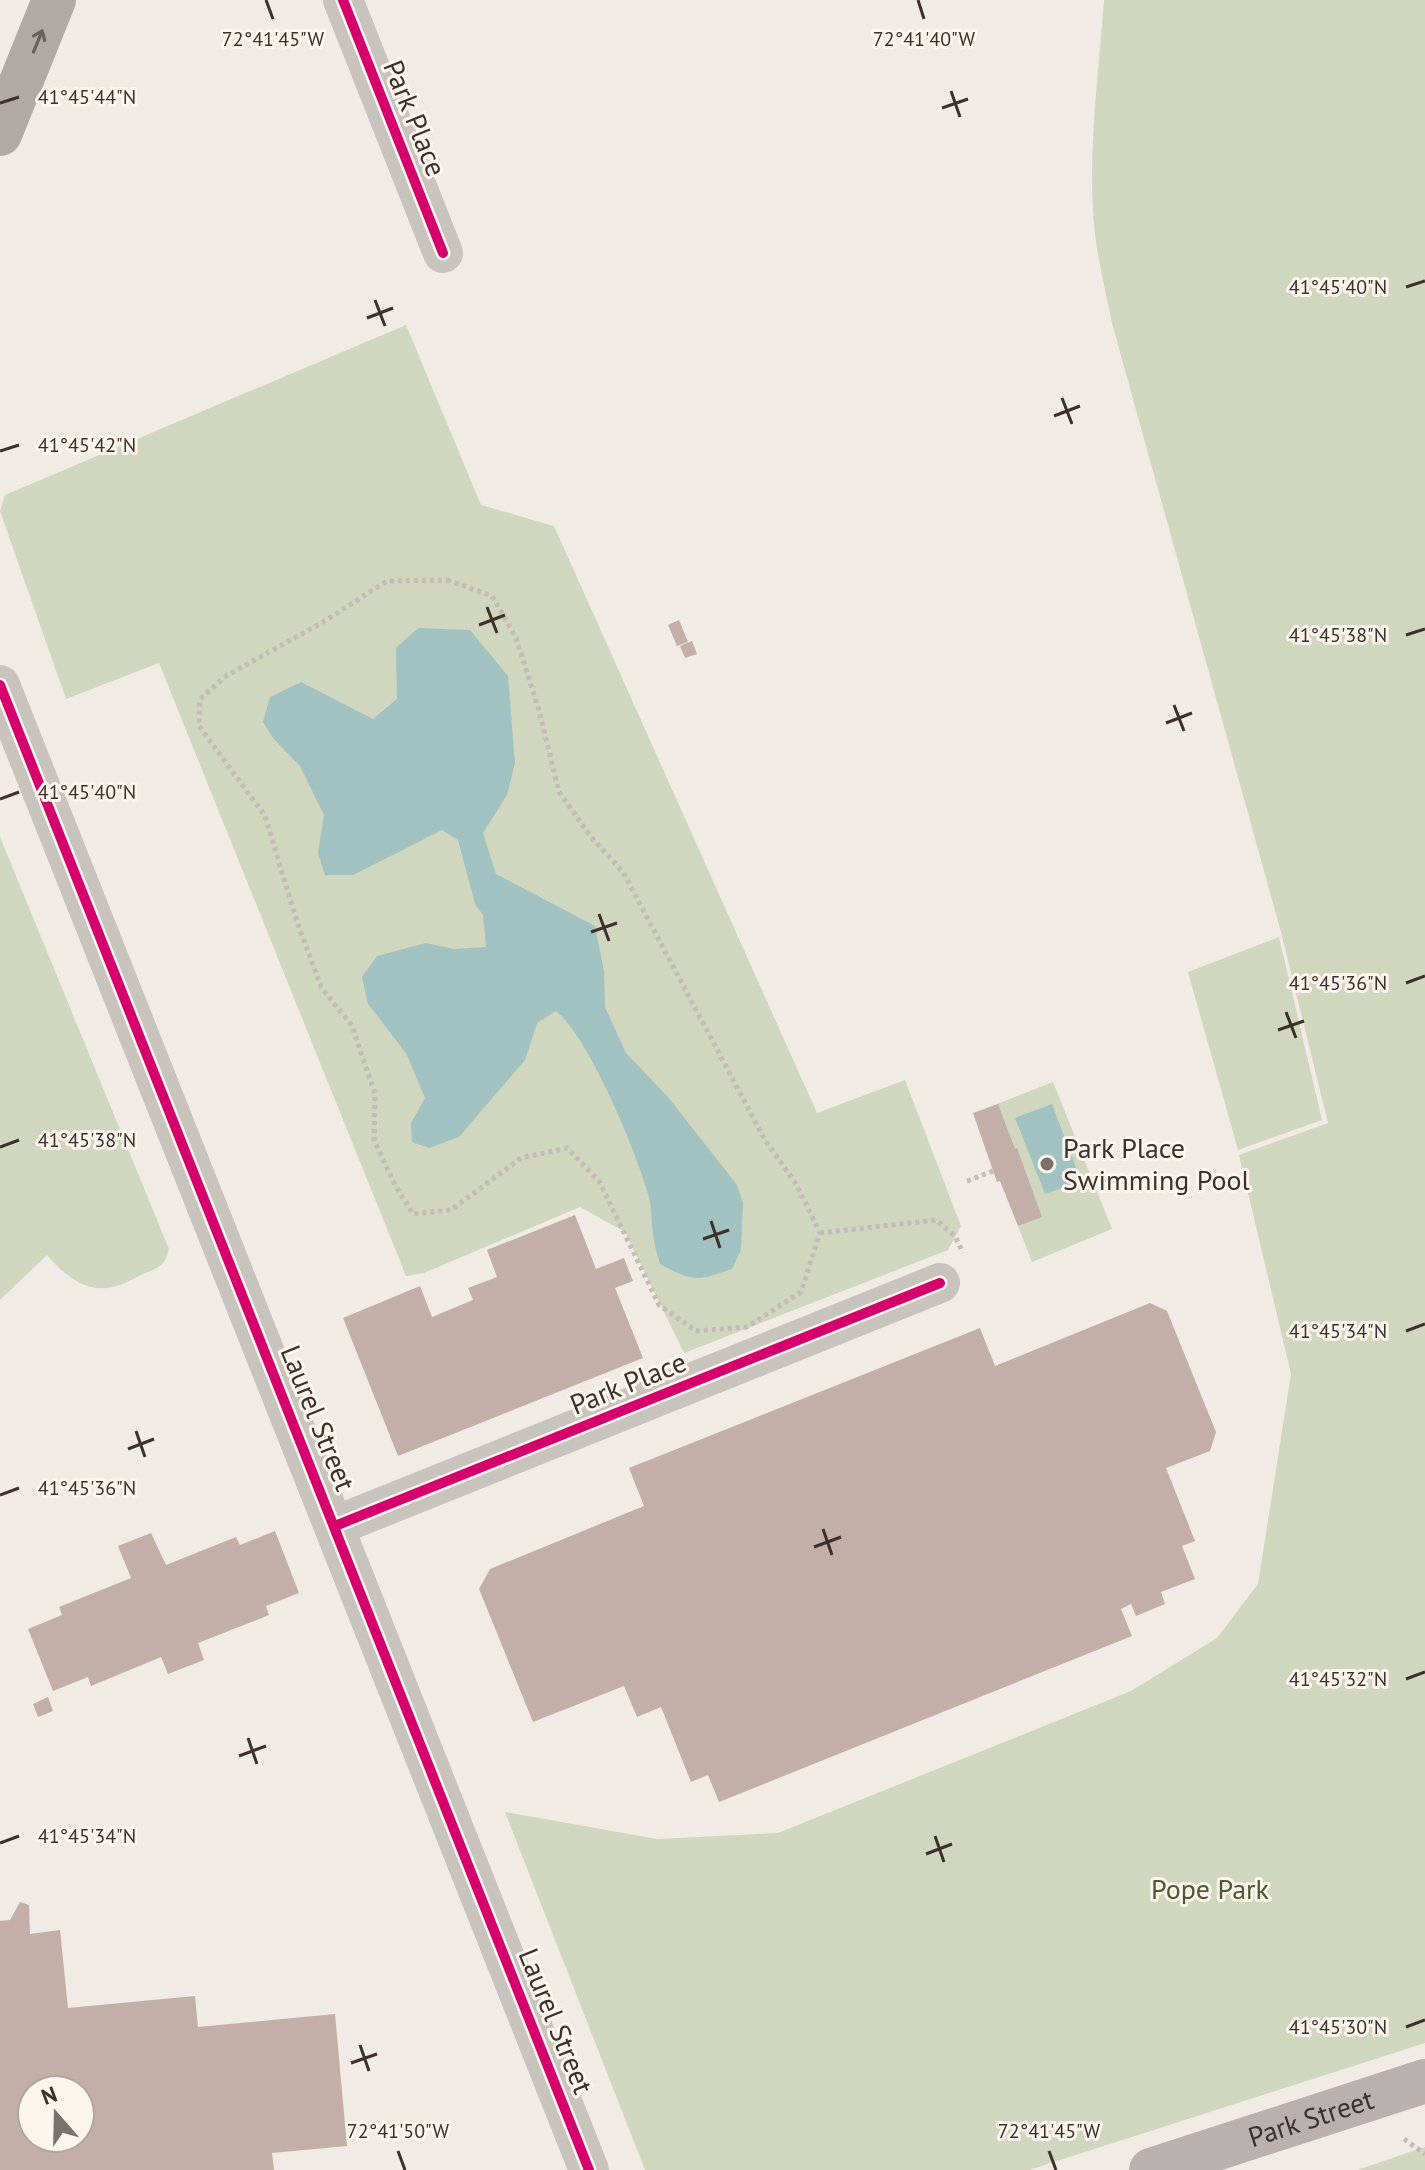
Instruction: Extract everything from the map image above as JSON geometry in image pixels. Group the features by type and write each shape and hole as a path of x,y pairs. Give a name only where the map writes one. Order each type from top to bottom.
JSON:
{"highway":[{"path":"0,134 54,0"}],"main road":[{"name":"Park Street","path":"1151,2170 1425,2081"}],"street":[{"name":"Park Place","path":"343,0 443,253"},
{"name":"Laurel Street","path":"0,685 589,2170"},
{"name":"Park Place","path":"335,1526 953,1272"}],"path":[{"path":"447,580 492,596 516,638 539,710 559,792 591,837 623,872 765,1140 796,1184 820,1233 801,1292 747,1327 696,1331 659,1305 599,1181 567,1148 521,1158 451,1210 413,1214 395,1185 374,1140 375,1094 352,1026 321,987 297,922 265,816 199,726 200,699 226,676 323,622 387,581 447,580"},
{"path":"967,1181 993,1171"},
{"path":"820,1233 936,1220 955,1236 953,1272"},
{"path":"1404,2139 1425,2154"}],"green space":[{"name":"Pope Park","path":"1104,0 1425,0 1425,2043 1029,2170 645,2170 505,1812 657,1839 778,1833 1131,1691 1217,1638 1258,1584 1291,1374 1239,1155 1328,1123 1281,932 1113,327 1101,269 1094,226 1092,158"},
{"path":"406,325 481,505 554,526 817,1113 905,1080 961,1226 948,1250 684,1353 625,1232 580,1207 424,1273 406,1276 159,663 66,699 0,511 5,495"},
{"path":"0,837 169,1249 166,1259 157,1268 112,1287 81,1284 47,1255 0,1300"},
{"path":"1279,937 1322,1120 1238,1150 1188,972"},
{"name":"Park Place Swimming Pool","path":"1053,1082 1112,1229 1032,1262 1018,1226 1030,1220 987,1108"},
{"path":"1425,2147 1425,2170 1357,2170"}],"water":[{"path":"418,628 470,630 508,676 515,763 507,795 483,833 496,874 595,926 604,971 605,1007 626,1053 668,1097 737,1185 743,1203 741,1250 732,1269 695,1278 660,1264 653,1238 649,1197 623,1126 583,1045 556,1011 537,1023 525,1060 459,1137 429,1148 412,1142 411,1123 425,1098 406,1053 368,1004 362,977 377,956 426,943 454,949 486,947 483,915 475,904 458,840 442,830 353,875 325,875 318,853 324,815 300,766 273,738 263,722 270,697 301,682 373,719 397,699 396,648"},
{"path":"1052,1104 1081,1181 1045,1194 1015,1118"}],"building":[{"path":"679,620 688,642 677,646 668,625"},
{"path":"692,641 697,654 685,658 680,646"},
{"path":"998,1104 1042,1217 1018,1226 1000,1181 997,1182 973,1113"},
{"path":"575,1215 596,1269 624,1258 633,1281 615,1288 643,1358 398,1456 343,1318 420,1286 432,1317 473,1300 468,1288 497,1277 487,1250"},
{"path":"1150,1303 1167,1311 1216,1432 1210,1451 1166,1468 1195,1541 1182,1546 1195,1579 1161,1592 1165,1604 1136,1616 1131,1604 1121,1609 1132,1636 719,1802 708,1775 691,1782 661,1707 637,1717 624,1686 533,1722 479,1589 490,1569 644,1506 629,1468 980,1328 995,1366"},
{"path":"275,1531 299,1593 266,1606 269,1615 198,1643 204,1660 168,1674 161,1657 91,1686 88,1677 53,1691 28,1629 62,1615 59,1607 131,1578 118,1546 151,1533 166,1565 236,1537 240,1545"},
{"path":"48,1697 53,1711 38,1717 33,1704"},
{"path":"20,1902 29,1905 30,1934 60,1930 68,2008 195,1996 198,2027 335,2014 347,2146 272,2153 274,2170 0,2170 0,1921 10,1920"}],"cycle path":[{"path":"343,0 443,253"},
{"path":"0,685 589,2170"},
{"path":"335,1526 940,1283"}],"place":[{"name":"Park Place Swimming Pool","path":"1047,1164"}]}
